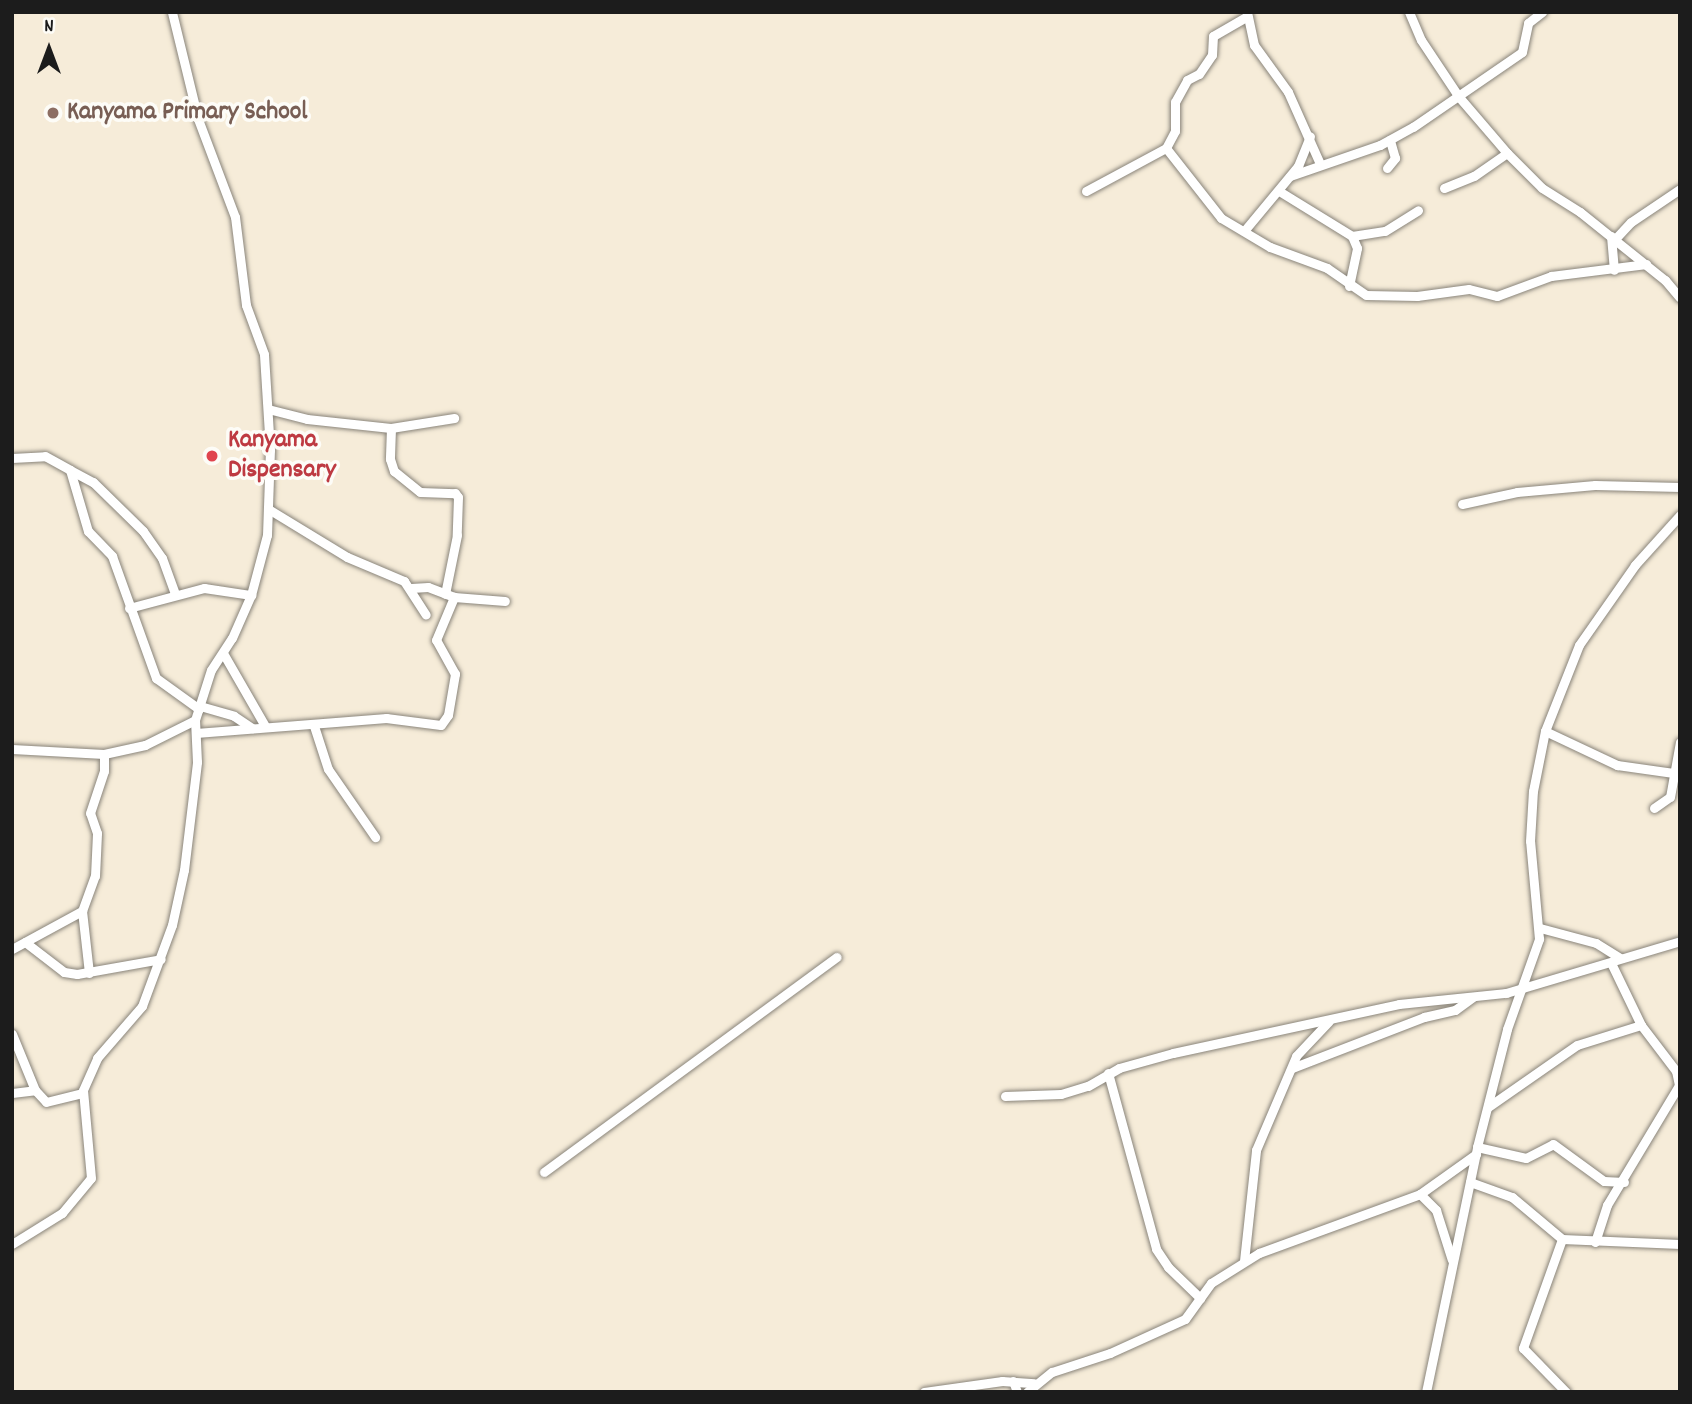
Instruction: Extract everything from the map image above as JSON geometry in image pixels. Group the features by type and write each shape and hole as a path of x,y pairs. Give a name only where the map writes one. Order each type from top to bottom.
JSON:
{"street":[{"path":"12,1244 62,1213 88,1187 92,1161 82,1093 97,1058 142,1006 161,958 184,870 195,720 211,670 223,653 251,595 270,510 264,354 246,306 235,217 198,119 172,12"},
{"path":"1409,12 1421,40 1459,97 1507,153 1542,188 1675,285 1680,298"},
{"path":"1290,176 1390,140 1459,97 1522,52 1528,23 1542,12"},
{"path":"1086,191 1166,148 1175,131 1175,102 1187,80 1199,74 1212,55 1213,36 1247,14 1255,45 1310,134 1320,164"},
{"path":"1244,231 1279,191 1306,153 1310,134"},
{"path":"1387,168 1395,158 1390,140"},
{"path":"1166,148 1208,207 1270,247 1327,268 1349,286 1377,297 1469,289 1497,296 1551,276 1646,264"},
{"path":"1444,188 1474,176 1507,153"},
{"path":"1613,238 1680,188"},
{"path":"1279,191 1352,236 1385,231 1418,210"},
{"path":"1349,286 1357,248 1367,235"},
{"path":"1352,236 1357,248"},
{"path":"1613,238 1614,270"},
{"path":"268,409 307,419 391,428 454,418"},
{"path":"196,733 265,726 314,726 394,717 435,725 446,721 455,674 436,645 449,595 457,536 458,497 455,493 420,492 394,471 390,459 391,428"},
{"path":"12,457 46,456 93,482 137,524 162,558 175,594"},
{"path":"70,470 88,531 112,556 129,608 159,682 199,708 234,716 252,727"},
{"path":"1462,504 1517,492 1595,485 1680,487"},
{"path":"270,510 340,553 395,575 411,588 426,615"},
{"path":"1426,1392 1477,1151 1540,928 1530,841 1533,791 1545,731 1579,645 1635,565 1680,515"},
{"path":"411,588 428,587 449,595 505,601"},
{"path":"129,608 204,588 251,595"},
{"path":"223,653 265,726"},
{"path":"12,750 104,754 145,745 195,720"},
{"path":"314,726 328,769 374,837"},
{"path":"1545,731 1617,765 1673,774"},
{"path":"1654,808 1670,797 1680,742"},
{"path":"89,973 82,912 95,876 96,833 90,813 104,771 104,754"},
{"path":"17,946 82,912"},
{"path":"1540,928 1596,943 1616,960 1641,1025 1678,1073 1679,1090 1624,1182 1606,1205 1595,1242"},
{"path":"1005,1096 1061,1094 1088,1086 1108,1073 1234,1038 1399,1004 1473,998 1522,989 1680,941"},
{"path":"17,946 64,972 89,973 161,958"},
{"path":"544,1172 837,957"},
{"path":"1292,1068 1424,1017 1455,1010 1473,998"},
{"path":"1244,1261 1251,1167 1292,1068 1308,1038 1330,1020"},
{"path":"1488,1107 1577,1045 1641,1025"},
{"path":"12,1034 35,1090 51,1104 82,1093"},
{"path":"1108,1073 1156,1249 1168,1267 1200,1298"},
{"path":"12,1093 35,1090"},
{"path":"923,1392 1013,1381 1034,1382 1174,1324 1185,1319 1219,1276 1244,1261 1420,1194 1477,1151 1526,1158 1553,1144 1604,1181 1624,1182"},
{"path":"1471,1182 1512,1197 1562,1239 1680,1244"},
{"path":"1420,1194 1436,1210 1452,1262"},
{"path":"1562,1239 1523,1348 1566,1392"},
{"path":"1013,1381 1017,1392"},
{"path":"1027,1392 1034,1382"}],"place":[{"name":"Kanyama Primary School","path":"53,113"},
{"name":"Kanyama Dispensary","path":"212,456"}]}
